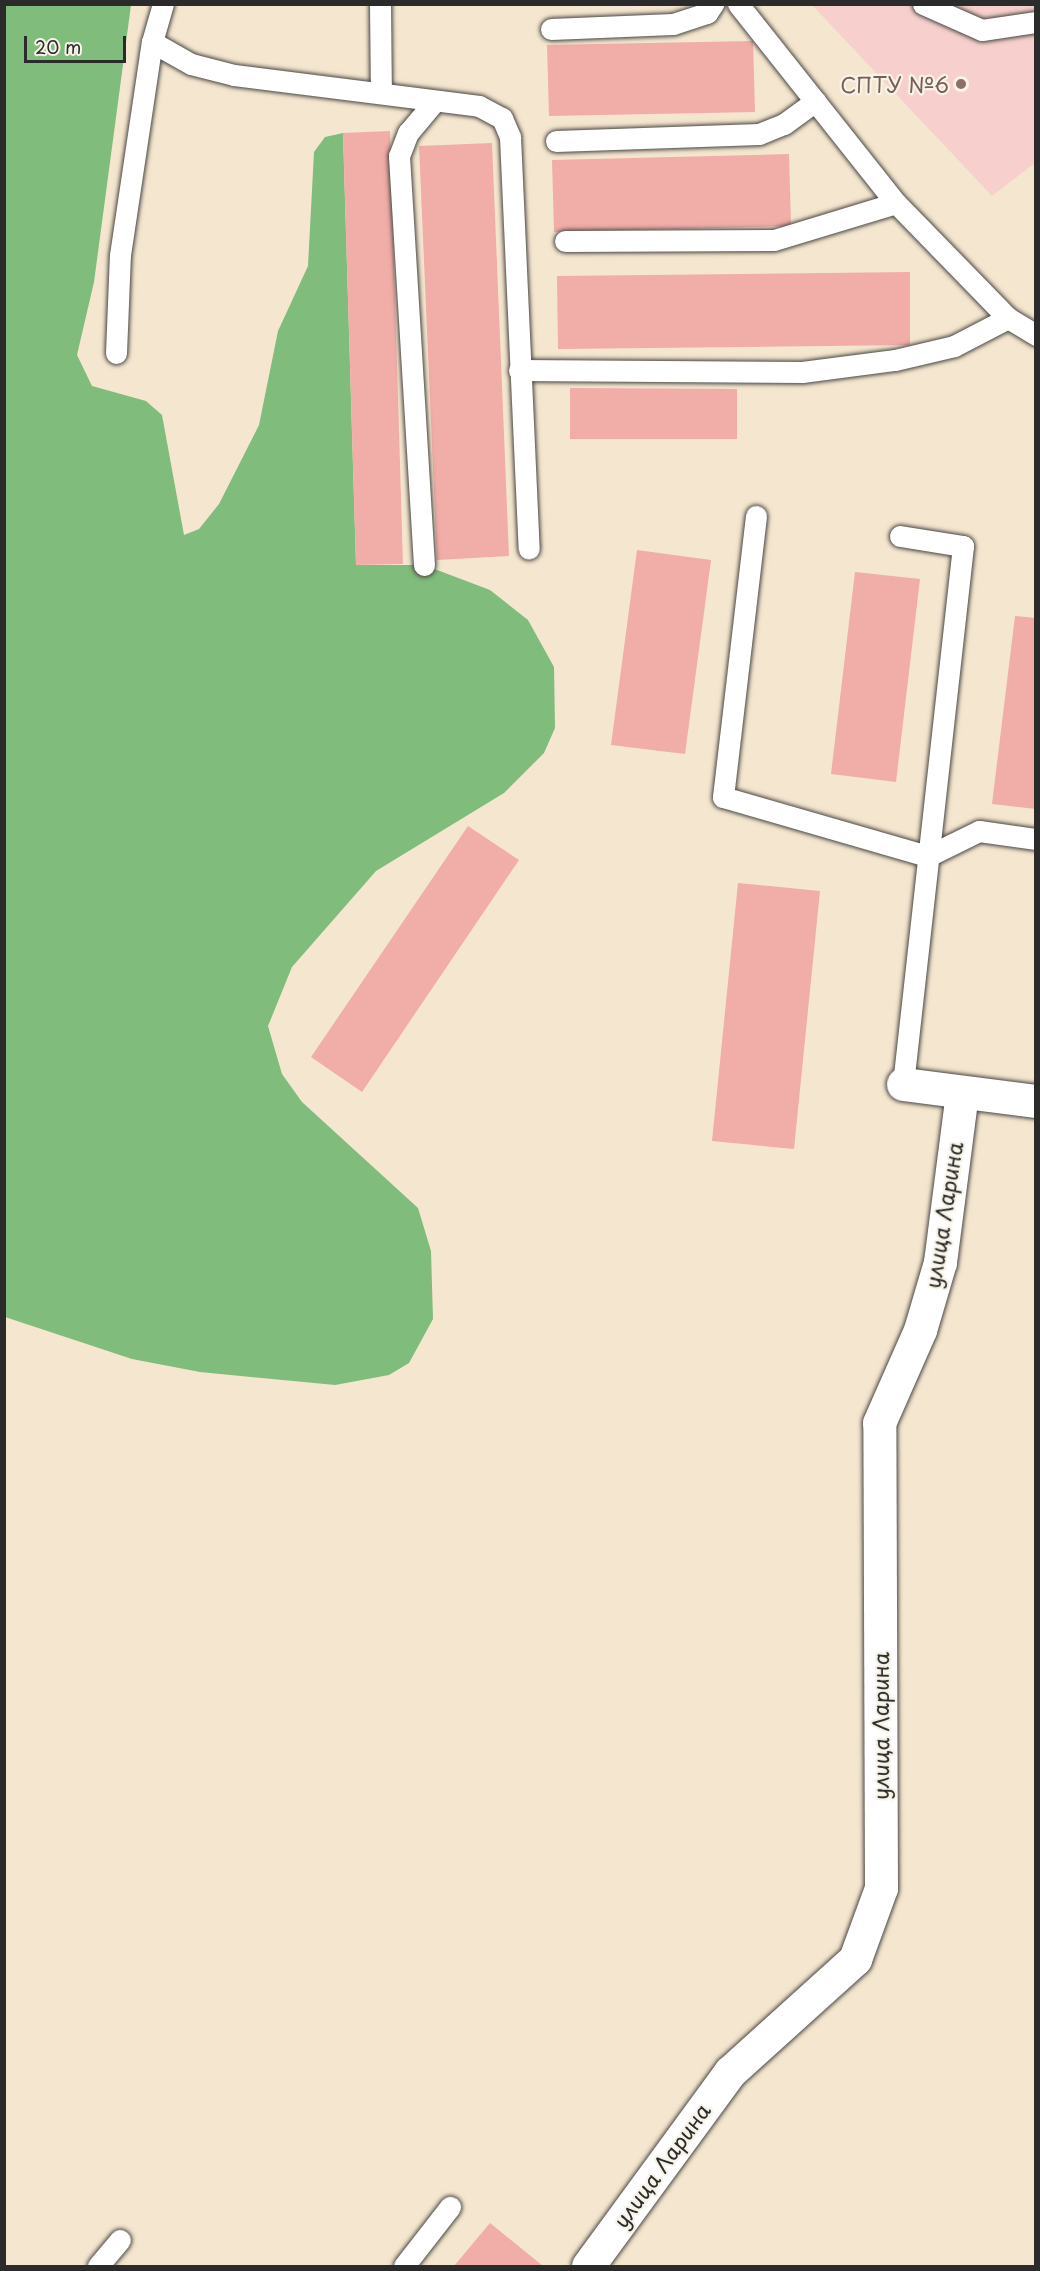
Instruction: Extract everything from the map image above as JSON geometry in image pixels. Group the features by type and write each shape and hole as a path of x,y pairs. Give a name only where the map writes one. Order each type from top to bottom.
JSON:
{"street":[{"path":"903,1084 1035,1101"},
{"name":"улица Ларина","path":"588,2266 730,2072 855,1959 881,1888 879,1423 920,1330 940,1262 962,1092"}],"lane":[{"path":"116,353 120,255 152,42 163,4"},
{"path":"380,4 381,93"},
{"path":"551,29 673,24 707,13 714,4"},
{"path":"738,4 896,203 1008,318 1035,335"},
{"path":"923,4 982,30 1035,22"},
{"path":"152,42 191,64 234,75 479,106 502,118 510,136 529,549"},
{"path":"556,141 759,134 784,124 816,101"},
{"path":"424,565 399,156 408,133 434,102"},
{"path":"565,242 774,240 896,203"},
{"path":"519,370 802,372 895,360 954,346 1008,318"},
{"path":"756,516 723,797 928,856 979,831 1035,839"},
{"path":"900,537 963,546 903,1084"},
{"path":"404,2266 450,2207"},
{"path":"98,2266 120,2240"}],"shaded area":[{"name":"СПТУ №6","path":"812,5 1035,5 1035,163 992,196"}],"green space":[{"path":"5,5 131,5 94,282 77,355 92,386 146,401 162,415 184,535 199,529 219,504 259,425 278,331 308,266 314,152 325,137 343,133 356,565 424,565 490,590 528,620 554,667 555,728 544,753 504,793 376,871 292,967 268,1026 282,1074 302,1102 418,1208 431,1251 433,1319 409,1363 389,1375 335,1385 200,1372 132,1359 5,1317"}],"building":[{"path":"753,41 755,112 549,116 547,45"},
{"path":"390,131 403,564 356,565 343,133"},
{"path":"492,143 509,556 437,560 419,146"},
{"path":"789,154 791,226 554,232 552,160"},
{"path":"910,272 910,345 558,349 557,276"},
{"path":"570,388 737,389 737,439 570,439"},
{"path":"637,550 711,560 685,754 611,745"},
{"path":"855,572 920,579 896,782 831,774"},
{"path":"1015,616 1036,618 1036,809 992,804"},
{"path":"468,826 519,860 362,1092 311,1057"},
{"path":"738,883 820,891 794,1149 712,1141"},
{"path":"490,2223 543,2266 454,2266"}],"place":[{"name":"СПТУ №6","path":"961,84"}]}
